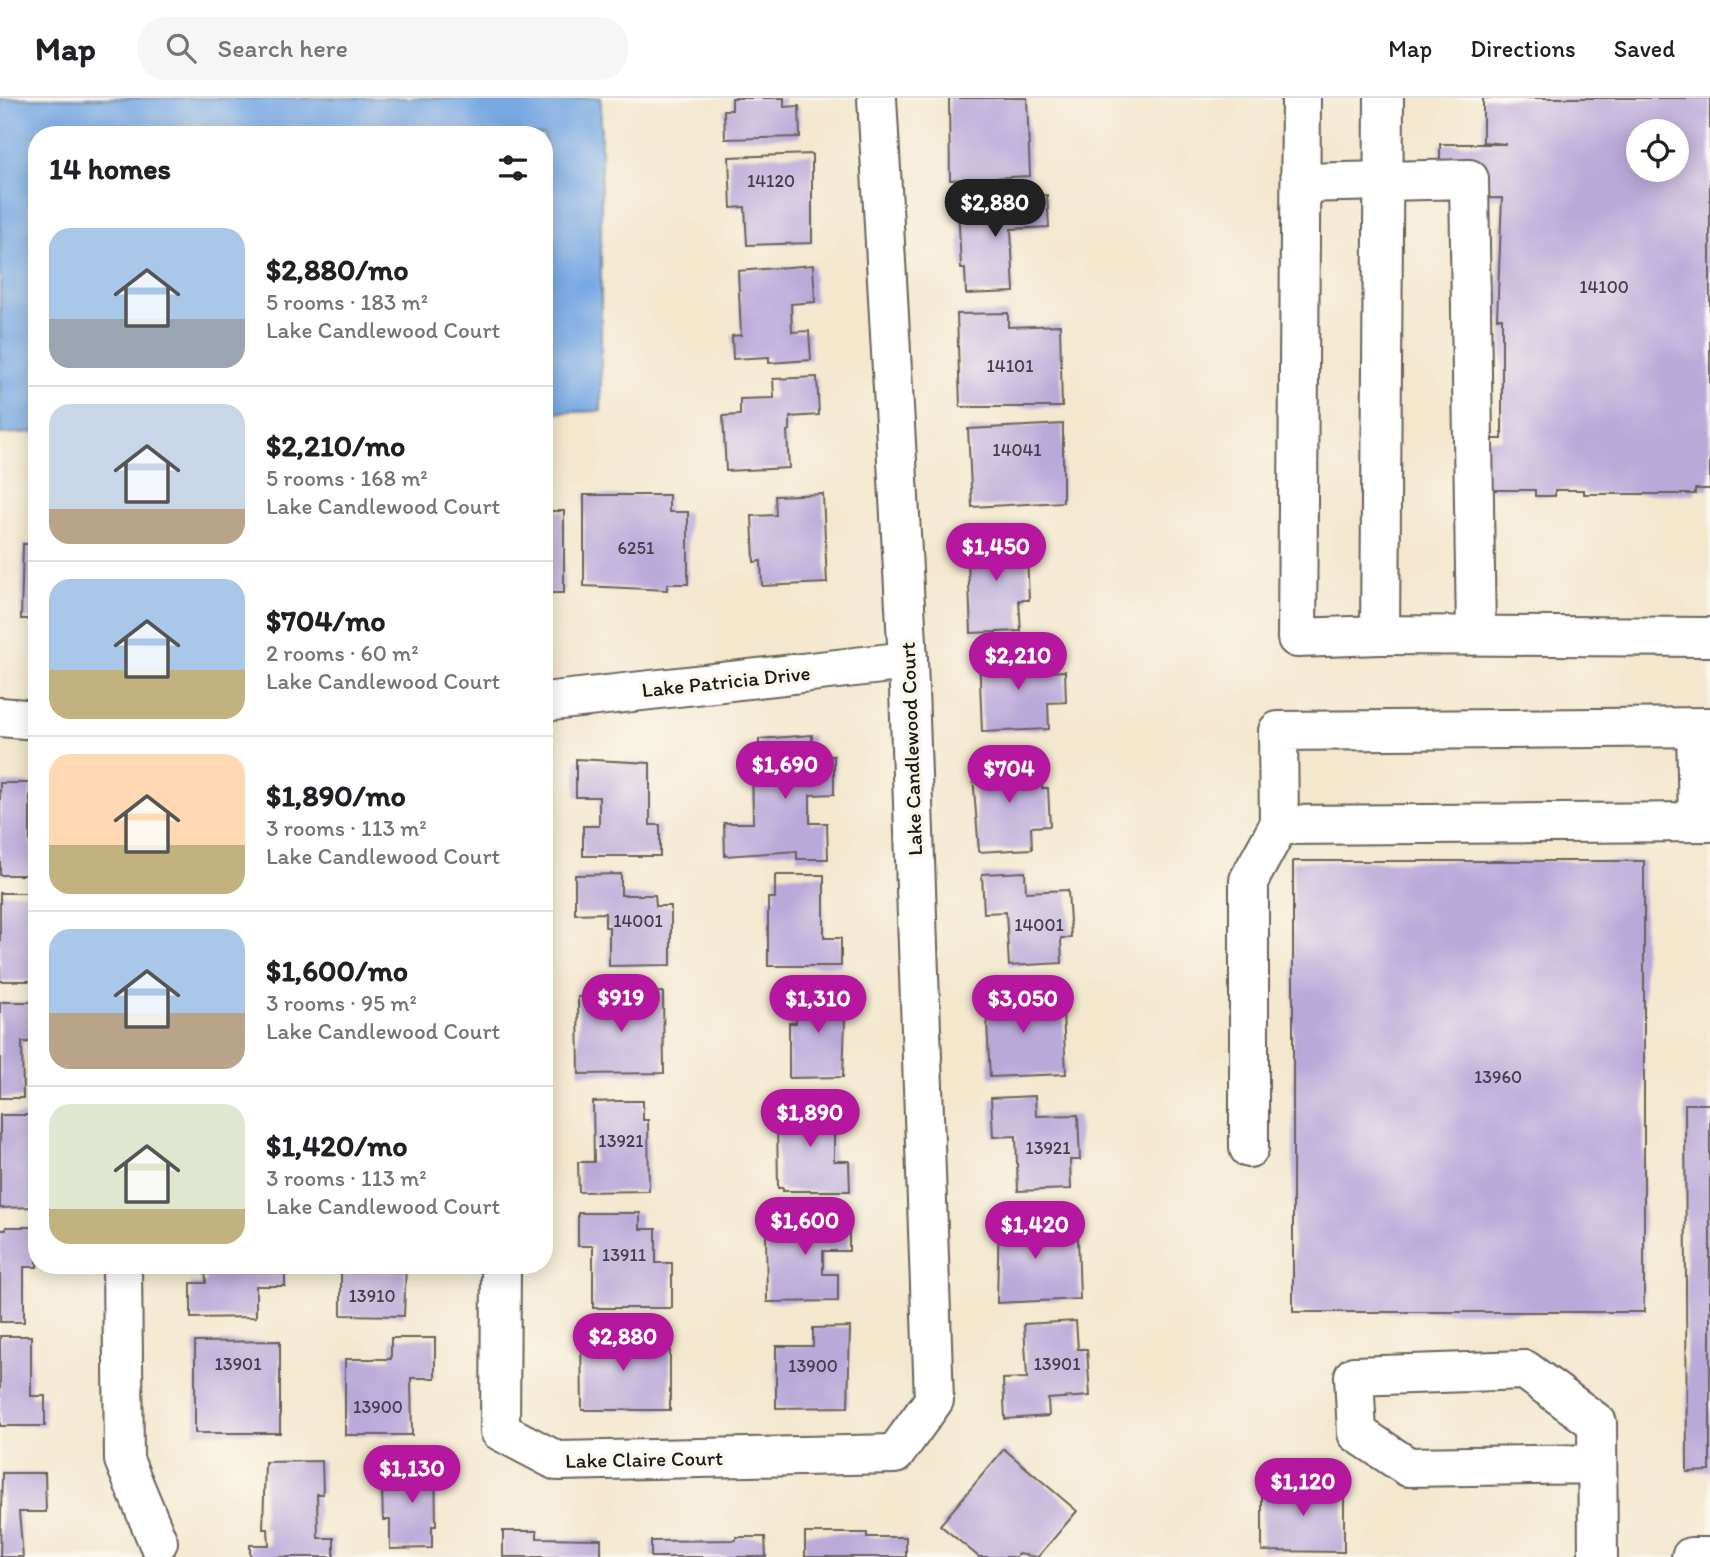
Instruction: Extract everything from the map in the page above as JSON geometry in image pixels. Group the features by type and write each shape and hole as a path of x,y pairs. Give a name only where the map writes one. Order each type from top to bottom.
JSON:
{"street":[{"name":"Lake Candlewood Court","path":"877,98 908,661 934,1399"},
{"path":"1301,98 1297,638 1380,635 1710,637"},
{"path":"1380,635 1384,98"},
{"path":"1301,183 1469,179 1476,635"},
{"name":"Lake Patricia Drive","path":"553,701 908,661"},
{"path":"0,717 28,719"},
{"path":"1249,1148 1249,880 1279,825 1278,731 1703,727 1704,822 1279,825"},
{"path":"121,1274 124,1460 158,1542"},
{"name":"Lake Claire Court","path":"501,1274 500,1432 557,1461 895,1454 934,1399"},
{"path":"1597,1465 1408,1467 1357,1433 1354,1376 1525,1370 1597,1423 1598,1557"},
{"path":"1691,1557 1710,1557"}],"water":[{"path":"0,98 601,98 601,411 553,413 553,126 28,126 28,432 0,434"}],"building":[{"path":"732,98 784,98 784,107 799,106 800,137 725,139 724,110 732,110"},
{"path":"949,98 1027,98 1030,176 950,180"},
{"path":"1483,98 1710,98 1710,489 1695,489 1695,494 1584,494 1584,490 1555,490 1555,496 1535,496 1535,490 1481,490 1481,439 1502,439 1502,318 1497,318 1502,198 1440,199 1440,144 1506,144 1483,142"},
{"path":"812,154 812,243 747,245 745,207 731,208 729,157"},
{"path":"1047,195 1049,227 1011,229 1014,292 966,294 965,269 961,269 958,203"},
{"path":"813,265 815,302 791,304 792,332 809,331 811,360 769,363 769,357 733,359 732,336 741,335 738,271"},
{"path":"1008,313 1008,327 1060,325 1062,407 960,407 957,314"},
{"path":"817,377 819,415 790,417 790,430 787,431 789,468 726,471 723,416 740,415 740,399 774,398 773,379"},
{"path":"1063,424 1063,502 972,507 968,429"},
{"path":"823,494 827,583 762,586 761,561 754,562 752,516 776,515 775,496"},
{"path":"584,495 669,495 669,512 688,512 688,584 667,584 667,590 584,586"},
{"path":"553,511 564,511 564,593 553,593"},
{"path":"1017,535 1018,556 1027,555 1029,600 1019,600 1021,631 971,633 967,537"},
{"path":"23,544 28,544 28,619 21,619"},
{"path":"1044,652 1045,672 1065,671 1066,702 1048,703 1049,729 982,732 979,655"},
{"path":"812,735 813,756 834,756 834,794 810,795 810,823 827,823 828,859 797,859 797,851 725,856 724,823 753,823 752,758 759,758 759,739"},
{"path":"576,759 650,763 650,825 660,825 660,856 583,856 583,826 599,826 599,797 576,797"},
{"path":"1023,761 1023,767 1041,765 1042,788 1048,788 1050,826 1031,827 1032,849 979,852 972,763"},
{"path":"0,783 28,783 28,875 0,875"},
{"path":"1293,861 1644,861 1644,1312 1293,1312"},
{"path":"1025,872 1026,892 1068,890 1071,938 1061,938 1062,963 1009,966 1006,912 984,913 982,874"},
{"path":"621,874 621,895 655,895 656,906 671,906 671,965 609,966 609,927 605,927 605,913 575,914 575,875"},
{"path":"775,875 824,875 824,938 841,938 841,966 768,966 768,898 775,898"},
{"path":"0,893 28,893 28,981 0,981"},
{"path":"1032,985 1033,1013 1063,1012 1066,1074 990,1077 985,987"},
{"path":"795,990 846,990 843,1077 789,1078 789,1023 796,1023"},
{"path":"663,992 664,1073 579,1074 578,997"},
{"path":"0,1002 28,1002 28,1042 22,1042 23,1098 0,1098"},
{"path":"1035,1096 1036,1116 1078,1115 1080,1160 1070,1160 1071,1189 1018,1191 1016,1136 993,1137 991,1098"},
{"path":"834,1099 834,1161 849,1161 850,1191 783,1191 783,1188 778,1188 777,1121 784,1121 784,1100"},
{"path":"643,1101 643,1120 648,1120 649,1191 579,1192 578,1162 594,1162 593,1102"},
{"path":"1685,1104 1710,1104 1710,1471 1687,1472"},
{"path":"0,1115 28,1115 28,1207 0,1208"},
{"path":"807,1212 849,1212 849,1251 823,1251 823,1274 838,1274 838,1301 767,1302 766,1231 776,1231 776,1217 807,1217"},
{"path":"1045,1212 1046,1238 1078,1237 1080,1299 997,1303 999,1214"},
{"path":"578,1213 640,1213 640,1229 656,1229 656,1263 672,1263 672,1308 593,1308 593,1246 578,1246"},
{"path":"6,1227 28,1227 28,1267 24,1267 24,1322 0,1322 0,1230 6,1230"},
{"path":"206,1274 285,1274 285,1286 256,1286 256,1317 191,1318 191,1283 206,1283"},
{"path":"341,1274 406,1274 404,1316 341,1315"},
{"path":"1076,1321 1078,1349 1087,1349 1090,1396 1048,1399 1049,1416 1005,1419 1003,1379 1027,1378 1024,1324"},
{"path":"850,1327 848,1407 776,1408 776,1346 813,1346 813,1328"},
{"path":"619,1328 620,1345 670,1345 670,1410 582,1410 581,1329"},
{"path":"0,1336 31,1336 31,1396 45,1396 45,1426 0,1426"},
{"path":"391,1338 435,1338 435,1378 411,1378 412,1435 345,1435 345,1359 391,1359"},
{"path":"280,1341 280,1433 195,1433 195,1342"},
{"path":"1004,1449 1077,1511 1038,1557 1018,1554 1016,1557 979,1557 940,1525"},
{"path":"435,1460 436,1526 432,1526 432,1548 390,1549 390,1520 383,1520 382,1489 397,1489 396,1461"},
{"path":"322,1461 323,1494 317,1494 318,1538 334,1538 334,1557 250,1557 250,1545 269,1545 268,1529 263,1529 265,1462"},
{"path":"2,1473 45,1473 46,1512 19,1512 23,1557 0,1557"},
{"path":"1262,1484 1344,1485 1344,1552 1262,1551"},
{"path":"503,1531 537,1531 537,1538 601,1539 601,1557 503,1557"},
{"path":"805,1533 867,1533 867,1537 906,1537 906,1557 805,1557"},
{"path":"736,1537 765,1537 766,1557 651,1557 651,1541 736,1540"}]}
